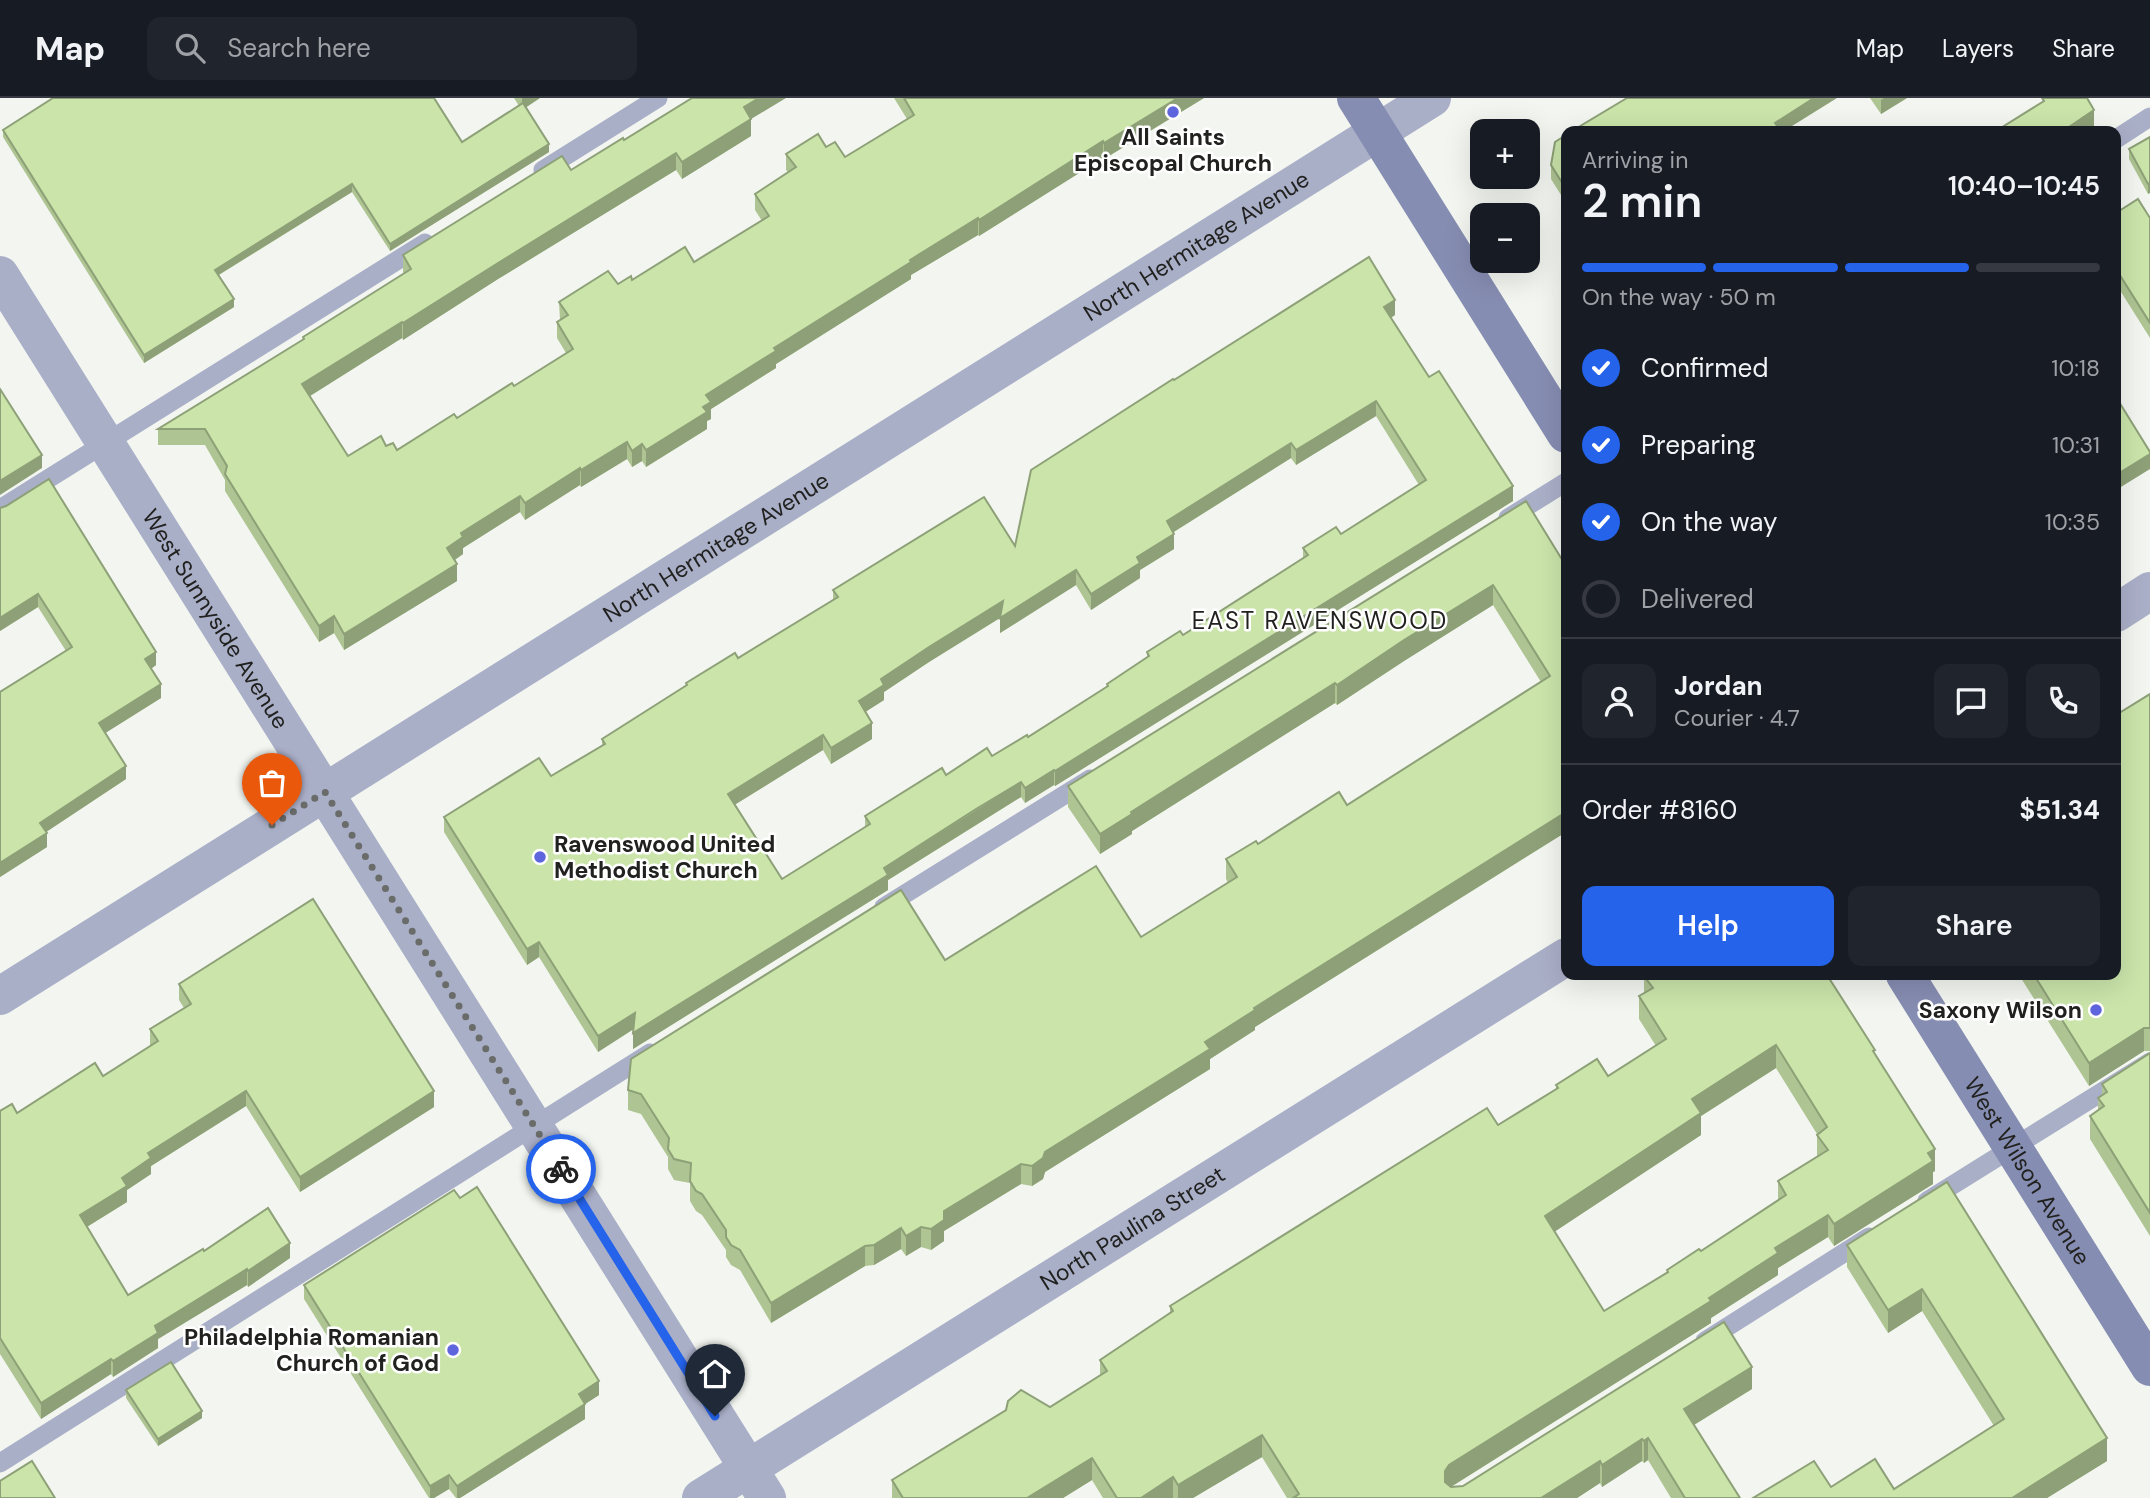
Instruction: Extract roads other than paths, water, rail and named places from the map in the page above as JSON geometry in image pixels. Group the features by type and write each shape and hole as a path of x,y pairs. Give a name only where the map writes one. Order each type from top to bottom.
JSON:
{"street":[{"path":"1356,98 1561,426"},
{"name":"North Hermitage Avenue","path":"0,996 1433,98"},
{"name":"West Sunnyside Avenue","path":"0,275 758,1483"},
{"path":"2121,610 2150,592"},
{"name":"North Paulina Street","path":"701,1498 758,1483 1561,960"},
{"name":"West Wilson Avenue","path":"1908,980 2150,1367"}],"lane":[{"path":"529,178 657,98"},
{"path":"2121,136 2150,117"},
{"path":"0,509 435,237"},
{"path":"1487,531 1561,485"},
{"path":"864,920 1111,766"},
{"path":"0,1463 664,1044"},
{"path":"1913,1210 2150,1062"},
{"path":"1690,1350 1889,1224"}],"place":[{"name":"All Saints Episcopal Church","path":"1173,112"},
{"name":"Ravenswood United Methodist Church","path":"540,857"},
{"name":"Saxony Wilson","path":"2096,1010"},
{"name":"Philadelphia Romanian Church of God","path":"453,1350"}],"district":[{"name":"EAST RAVENSWOOD","path":"1320,621"}]}
